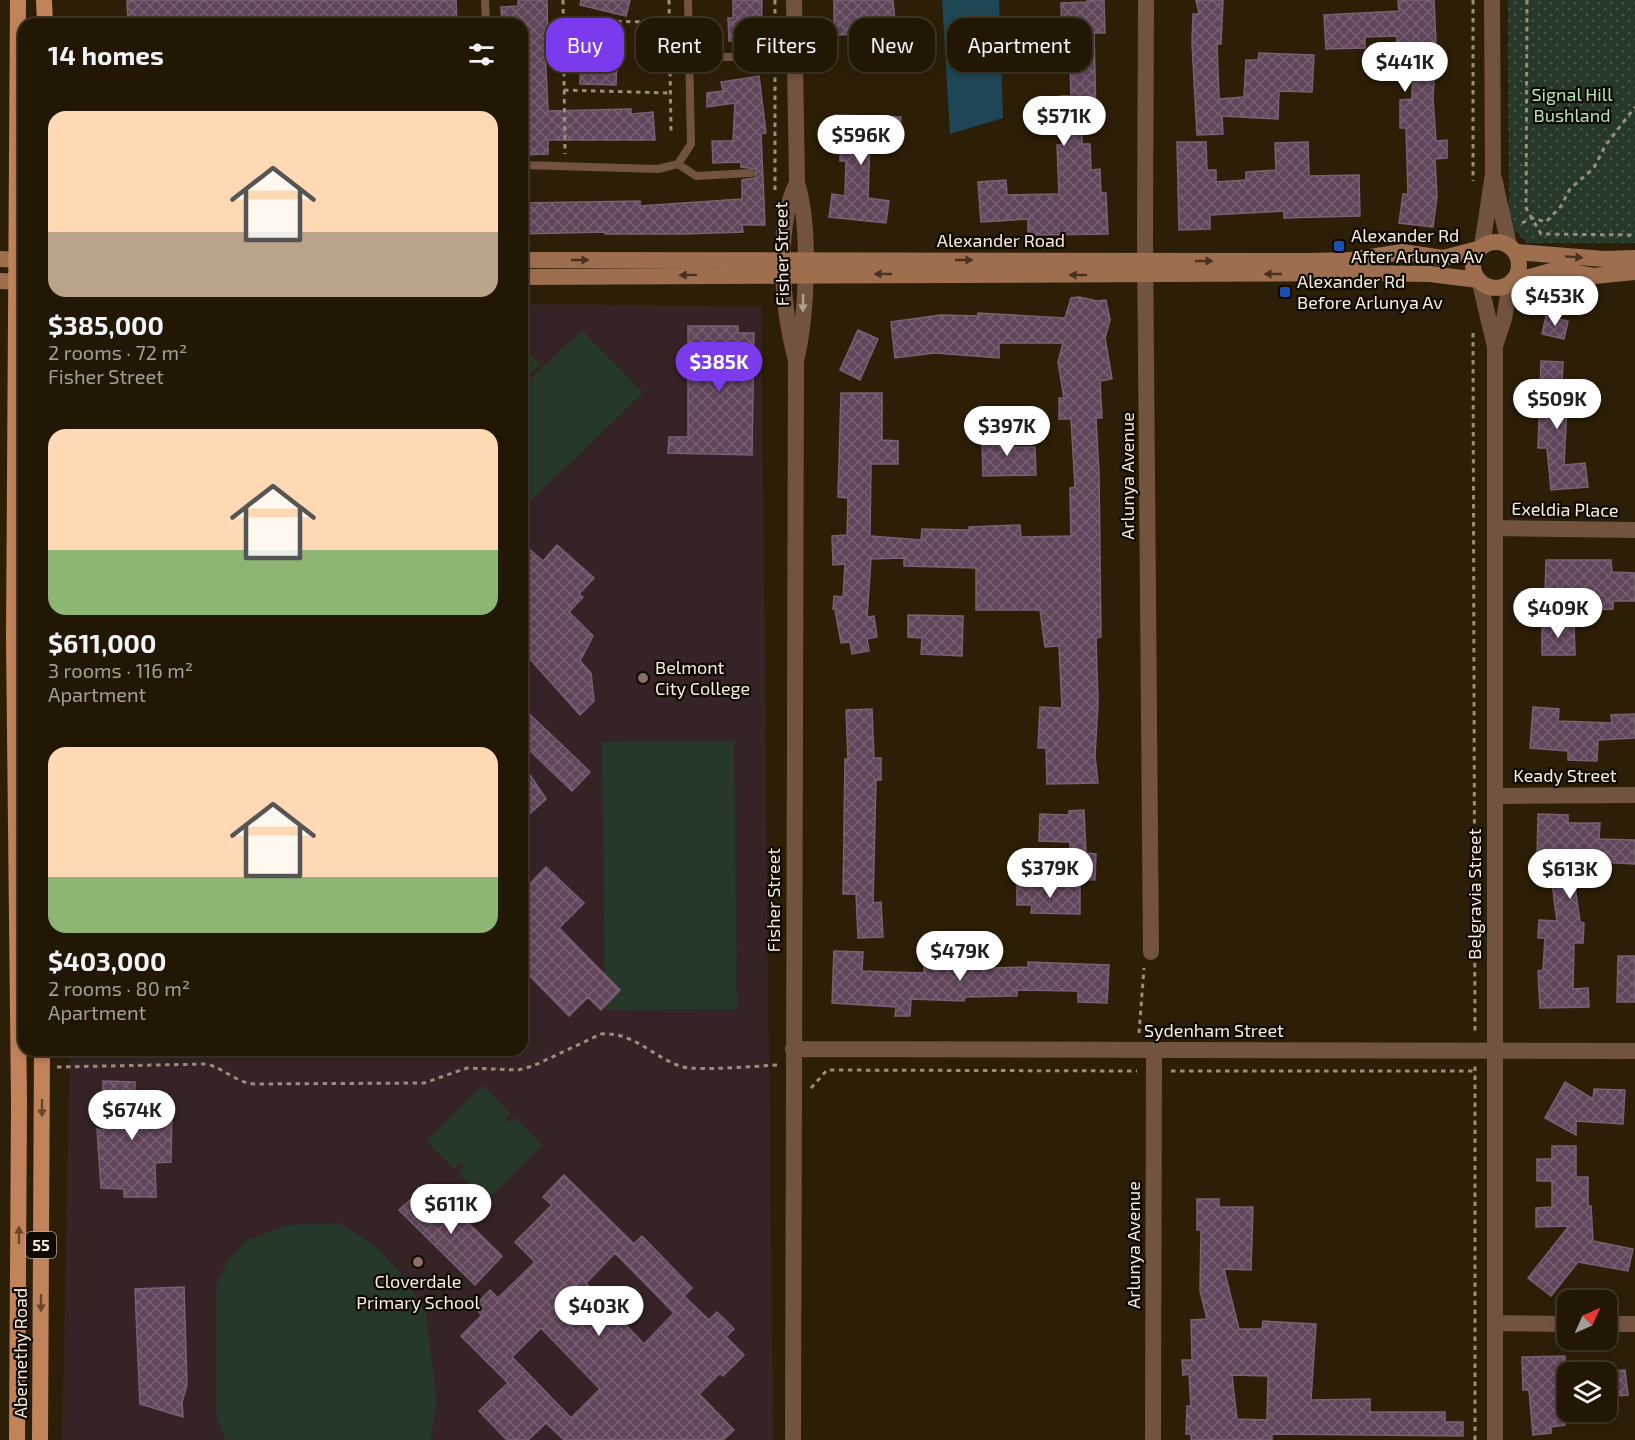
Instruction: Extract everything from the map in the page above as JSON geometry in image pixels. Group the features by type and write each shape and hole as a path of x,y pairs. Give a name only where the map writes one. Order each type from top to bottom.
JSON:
{"main road":[{"name":"Abernethy Road","path":"18,0 18,18"},
{"path":"44,0 45,18"},
{"path":"1635,258 1604,259 1512,249 1496,241 1480,248 1473,261 1479,281 1494,289 1551,271 1594,276 1635,272"},
{"name":"Alexander Road","path":"1146,268 1351,260 1414,252 1443,258 1480,248"},
{"path":"1511,283 1519,268 1512,249"},
{"path":"0,259 18,260"},
{"name":"Alexander Road","path":"528,260 785,267"},
{"name":"Alexander Road","path":"528,277 804,266 1146,268 1430,274 1479,281"},
{"path":"0,281 18,281"},
{"name":"Abernethy Road","path":"18,434 14,639 18,1021"},
{"name":"Abernethy Road","path":"17,1440 18,1056"},
{"name":"Abernethy Road","path":"40,1440 42,1056"}],"street":[{"name":"Fisher Street","path":"794,0 794,18"},
{"name":"Arlunya Avenue","path":"1146,0 1151,952"},
{"path":"1480,248 1493,174 1492,0"},
{"name":"Fisher Street","path":"793,1440 793,1076 785,1052 796,361 803,333 804,266 802,199 797,183 794,72"},
{"path":"1493,174 1512,249"},
{"name":"Fisher Street","path":"796,361 789,333 785,267 788,199 797,183"},
{"name":"Belgravia Street","path":"1479,281 1495,347 1495,1440"},
{"name":"Belgravia Street","path":"1495,347 1504,320 1511,283"},
{"name":"Exeldia Place","path":"1495,528 1635,530"},
{"name":"Keady Street","path":"1495,796 1635,795"},
{"name":"Arlunya Avenue","path":"1146,1050 1154,1071 1153,1440"},
{"name":"Sydenham Street","path":"785,1052 1635,1051"},
{"path":"1495,1323 1557,1324"},
{"path":"1617,1324 1635,1324"}],"lane":[{"path":"485,0 486,18"},
{"path":"688,0 689,18"},
{"path":"528,165 658,169 678,164 691,144 690,72"},
{"path":"678,164 696,176 751,173"}],"path":[{"path":"563,0 563,18"},
{"path":"669,0 670,18"},
{"path":"775,0 775,18"},
{"path":"1473,0 1473,188"},
{"path":"1527,0 1526,208 1541,234 1635,235"},
{"path":"564,72 565,166"},
{"path":"669,72 671,132"},
{"path":"775,72 775,196"},
{"path":"564,90 669,93"},
{"path":"1532,218 1546,222 1561,206 1569,189 1594,168 1605,146 1635,107"},
{"path":"1473,328 1475,1440"},
{"path":"1146,1050 1142,973 1151,952"},
{"path":"52,1067 207,1064 219,1068 241,1083 424,1083 467,1068 507,1070 533,1066 601,1034 610,1033 641,1044 684,1067 777,1065 813,1089 827,1070 1495,1071"},
{"path":"777,1065 785,1052"}],"shaded area":[{"path":"528,304 761,306 773,1440 62,1440 70,1056 528,1056"}],"green space":[{"name":"Signal Hill Bushland","path":"1508,0 1635,0 1635,243 1527,243 1512,227 1509,210"},
{"path":"582,330 643,393 528,503 528,381"},
{"path":"528,353 540,365 528,376"},
{"path":"734,741 737,1009 605,1010 602,742"},
{"path":"482,1085 510,1113 505,1119 509,1123 514,1117 542,1145 486,1201 458,1173 464,1166 461,1162 454,1169 426,1141"},
{"path":"340,1223 379,1249 408,1282 426,1314 437,1403 430,1440 226,1440 216,1416 216,1285 229,1259 248,1240 287,1225"}],"water":[{"path":"942,0 999,0 1000,18 947,18 947,72 1001,72 1003,118 950,134"}],"building":[{"path":"127,0 456,0 457,18 128,18"},
{"path":"518,0 547,0 545,48 548,111 631,109 631,114 653,112 655,140 548,140 548,154 528,155 528,18 502,18 501,7 518,6"},
{"path":"581,0 630,0 626,16 580,5"},
{"path":"733,0 762,0 762,18 734,18 734,41 729,41 728,18 733,18"},
{"path":"834,0 893,0 895,18 849,18 849,35 837,35 837,18 834,18"},
{"path":"1087,0 1104,0 1105,33 1094,33 1096,118 1082,118 1082,144 1090,144 1091,170 1100,169 1101,193 1106,193 1108,234 1028,235 1028,219 981,222 978,182 1006,180 1007,195 1059,194 1057,145 1062,145 1060,96 1071,96 1070,72 1092,72 1092,18 1061,18 1061,3 1087,2"},
{"path":"1196,0 1223,0 1221,44 1217,44 1219,99 1244,97 1246,60 1258,60 1259,53 1314,55 1312,92 1279,91 1278,119 1222,116 1223,134 1197,135 1192,43 1193,14 1199,14"},
{"path":"1398,0 1434,0 1436,43 1433,99 1436,141 1447,140 1447,158 1435,159 1437,196 1433,227 1399,223 1403,194 1408,194 1406,128 1400,128 1400,100 1412,99 1413,43 1397,44 1397,36 1365,37 1365,48 1326,49 1324,15 1399,11"},
{"path":"580,72 617,72 616,85 580,84"},
{"path":"759,76 766,133 761,134 765,225 742,225 743,232 528,234 528,203 640,201 640,206 742,199 742,180 755,178 756,169 741,167 741,162 713,163 712,141 733,141 735,103 707,107 707,93 723,91 721,82"},
{"path":"835,115 901,117 900,139 870,138 868,198 889,201 886,223 829,217 832,194 845,196 846,161 840,161 840,137 834,137"},
{"path":"1177,142 1206,142 1207,170 1216,170 1216,182 1246,180 1246,172 1276,170 1275,143 1308,142 1309,176 1359,175 1360,216 1284,218 1284,211 1210,215 1210,229 1179,230"},
{"path":"1079,297 1097,301 1106,300 1110,320 1105,338 1112,379 1100,381 1102,418 1096,418 1101,637 1096,638 1098,702 1095,756 1098,783 1047,784 1046,748 1038,748 1040,707 1062,708 1059,646 1045,647 1040,610 976,610 976,568 904,566 904,558 871,559 867,617 874,616 877,637 867,639 869,651 852,654 850,642 841,643 835,609 833,609 834,596 843,597 845,564 833,565 832,536 847,535 848,498 838,497 841,393 882,393 882,440 898,441 898,464 871,464 870,536 921,540 922,529 969,530 969,527 1020,525 1021,537 1071,536 1070,488 1075,487 1071,419 1059,419 1059,398 1064,398 1058,362 1063,343 999,343 999,358 935,353 895,358 891,322 941,315 978,316 978,313 1065,318 1071,298"},
{"path":"1546,316 1568,321 1564,339 1542,334"},
{"path":"688,326 738,326 738,333 754,333 752,455 668,453 669,437 688,437"},
{"path":"858,330 878,339 860,380 840,370"},
{"path":"1541,361 1563,362 1561,406 1567,406 1564,465 1585,463 1588,487 1551,490 1547,448 1538,448"},
{"path":"1012,434 1013,447 1035,447 1036,475 983,476 982,435"},
{"path":"557,545 594,578 579,594 583,597 569,612 593,636 580,661 591,673 594,701 580,715 528,657 528,548 543,561"},
{"path":"1546,560 1611,560 1612,572 1635,573 1635,601 1613,601 1613,609 1582,610 1581,597 1545,596"},
{"path":"908,615 963,616 962,656 921,654 922,638 908,637"},
{"path":"1574,622 1575,655 1542,655 1542,623"},
{"path":"1533,707 1559,709 1558,721 1612,723 1611,715 1635,714 1635,738 1598,740 1597,761 1568,760 1568,751 1530,748"},
{"path":"872,709 874,758 881,758 881,780 876,780 873,903 881,902 883,937 858,938 856,894 843,894 845,759 848,759 846,710"},
{"path":"528,713 590,772 572,791 528,749"},
{"path":"528,772 546,799 528,816"},
{"path":"1084,810 1086,853 1096,854 1095,880 1069,879 1070,842 1039,841 1040,814 1069,815 1069,811"},
{"path":"1538,814 1568,815 1568,823 1600,823 1599,839 1635,840 1635,864 1599,862 1599,872 1573,872 1580,922 1584,923 1583,943 1574,943 1573,989 1588,988 1589,1007 1540,1008 1538,971 1543,970 1545,938 1538,938 1539,920 1557,921 1549,862 1537,862"},
{"path":"546,867 584,903 559,928 620,990 601,1010 588,997 569,1016 528,974 528,886"},
{"path":"1017,885 1080,887 1080,914 1031,913 1032,905 1017,905"},
{"path":"834,951 863,952 862,971 924,973 924,959 956,960 956,969 1028,967 1028,962 1109,965 1107,1003 1078,1002 1078,991 1017,990 1017,996 965,997 964,1001 911,999 910,1016 895,1016 896,1007 832,1003"},
{"path":"1618,956 1635,956 1635,1002 1617,1002"},
{"path":"103,1081 135,1082 134,1106 172,1104 171,1162 155,1163 156,1197 124,1197 124,1189 101,1188 97,1129 103,1130"},
{"path":"1565,1082 1593,1099 1594,1089 1625,1090 1623,1124 1576,1121 1576,1135 1545,1118"},
{"path":"1552,1146 1576,1146 1576,1177 1588,1177 1588,1206 1591,1206 1593,1241 1633,1249 1628,1271 1578,1262 1551,1296 1528,1278 1569,1226 1536,1227 1536,1208 1552,1207 1552,1181 1537,1181 1537,1159 1552,1159"},
{"path":"564,1175 634,1244 642,1236 692,1288 684,1296 709,1320 717,1312 734,1329 726,1337 744,1355 723,1376 720,1373 699,1394 734,1430 723,1440 564,1440 546,1423 528,1440 507,1440 479,1411 508,1383 461,1336 482,1315 474,1307 490,1290 498,1298 535,1262 515,1242 552,1205 543,1197","holes":["615,1253 674,1313 644,1344 586,1283","541,1328 600,1389 571,1418 512,1357"]},
{"path":"427,1185 452,1212 455,1210 502,1256 475,1285 399,1210"},
{"path":"1197,1199 1219,1199 1219,1207 1253,1207 1251,1270 1224,1269 1239,1329 1262,1329 1263,1321 1316,1324 1311,1400 1370,1399 1370,1412 1445,1412 1445,1422 1463,1422 1463,1436 1272,1434 1272,1440 1191,1440 1191,1434 1186,1434 1187,1406 1191,1406 1189,1374 1183,1375 1182,1360 1192,1360 1191,1320 1207,1319 1200,1291 1201,1230 1197,1230","holes":["1232,1375 1268,1376 1267,1420 1237,1419"]},
{"path":"184,1287 187,1385 182,1402 183,1417 140,1404 135,1289"},
{"path":"1565,1356 1565,1362 1557,1362 1557,1422 1565,1422 1565,1425 1551,1427 1551,1433 1533,1435 1529,1390 1523,1390 1522,1357"},
{"path":"1625,1370 1628,1395 1617,1396 1617,1371"}],"place":[{"name":"Alexander Rd After Arlunya Av","path":"1339,246"},
{"name":"Alexander Rd Before Arlunya Av","path":"1285,292"},
{"name":"Belmont City College","path":"643,678"},
{"name":"Cloverdale Primary School","path":"418,1262"}]}
